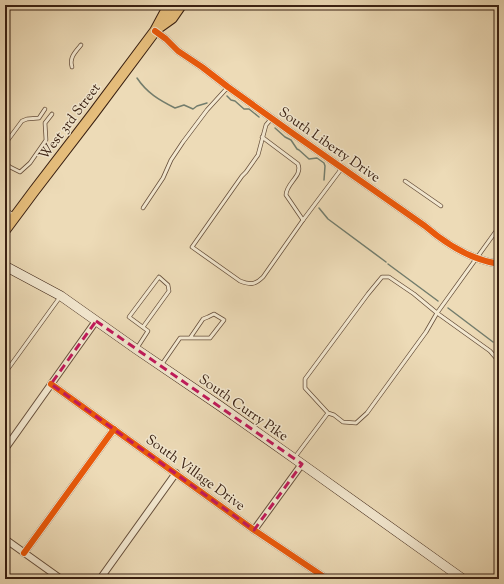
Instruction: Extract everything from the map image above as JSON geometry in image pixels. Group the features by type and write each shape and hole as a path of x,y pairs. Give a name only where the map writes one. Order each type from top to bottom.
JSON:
{"main road":[{"name":"West 3rd Street","path":"5,230 155,30 170,5"},
{"name":"West 3rd Street","path":"155,30 172,18 181,5"},
{"name":"South Curry Pike","path":"5,266 61,296 302,464 463,579"}],"street":[{"name":"South Liberty Drive","path":"155,30 178,51 433,233 457,249 476,258 499,264"},
{"path":"5,449 96,321"},
{"name":"South Village Drive","path":"51,384 254,530 327,579"},
{"path":"24,553 114,429"},
{"path":"254,530 302,464"},
{"path":"100,579 176,473"},
{"path":"5,539 61,579"}],"lane":[{"path":"72,67 71,58 81,45"},
{"path":"143,208 163,178 171,160 182,142 202,116 228,87"},
{"path":"5,144 22,121 39,118 45,109"},
{"path":"5,163 20,172 30,163 46,140 45,123 52,114"},
{"path":"272,118 266,125 258,155 192,247 240,281 246,284 258,282 342,168"},
{"path":"262,137 299,166 298,172 286,190 286,195 303,220"},
{"path":"405,181 441,206"},
{"path":"5,209 15,216"},
{"path":"499,228 437,312 426,332 367,413 356,423 343,422 334,415 328,414 305,388 305,379 382,277 389,277 414,294 437,312 490,351 496,358 499,369"},
{"path":"136,349 148,331 129,317 159,278 168,285 169,291 143,327"},
{"path":"5,373 61,296"},
{"path":"160,366 180,338 190,338 210,338 224,320 214,314 203,319 190,338"},
{"path":"294,459 328,414"}],"highlighted area":[{"path":"96,321 302,464 254,530 51,384"}],"waterway":[{"path":"137,78 154,96 175,108 184,105 193,109 207,103"},
{"path":"227,96 244,109 249,109 259,117"},
{"path":"275,128 291,140 297,149 309,159 317,158 324,163 324,180"},
{"path":"319,208 328,219 386,262"},
{"path":"388,264 438,301"},
{"path":"448,308 493,342"}],"cycle path":[{"path":"155,31 178,51 442,239 469,255 499,264"},
{"path":"51,384 254,530 327,579"},
{"path":"24,553 114,429"}]}
